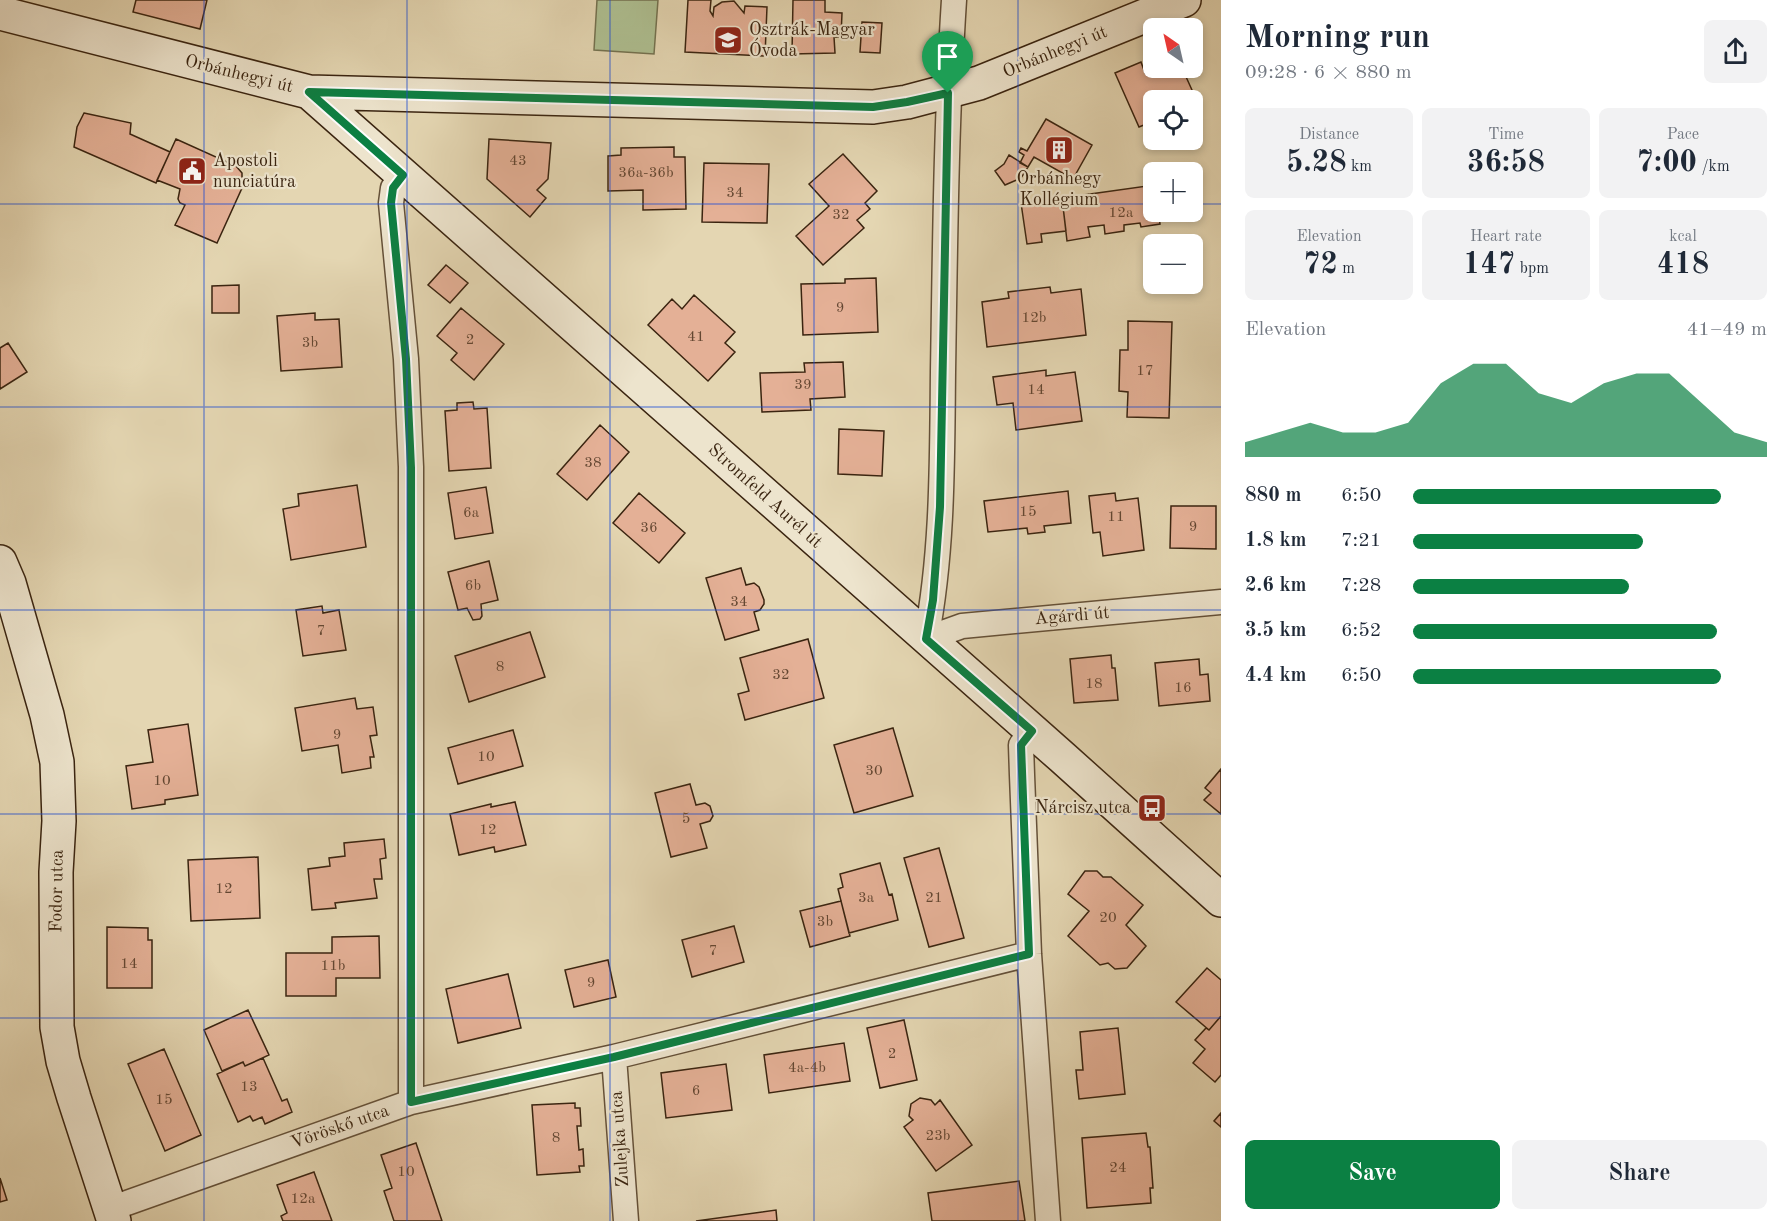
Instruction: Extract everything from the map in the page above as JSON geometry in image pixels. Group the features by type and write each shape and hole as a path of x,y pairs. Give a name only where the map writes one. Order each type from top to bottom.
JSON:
{"street":[{"path":"926,639 933,600 940,507 948,93 954,0"},
{"name":"Orbánhegyi út","path":"0,13 309,92 873,107 948,93 979,83 1184,0"},
{"name":"Stromfeld Aurél út","path":"309,92 1221,900"},
{"path":"403,175 393,188 391,203 406,359 411,468 411,1102"},
{"name":"Fodor utca","path":"0,562 9,583 41,695 57,762 59,821 56,872 57,1027 71,1089 112,1215"},
{"name":"Agárdi út","path":"926,639 962,626 1221,603"},
{"path":"1032,731 1021,745 1029,954 1048,1221"},
{"name":"Vöröskő utca","path":"112,1215 411,1102 614,1057 1029,954"},
{"name":"Zulejka utca","path":"614,1057 626,1221"}],"green space":[{"path":"597,0 658,0 654,54 594,50"}],"building":[{"path":"136,0 207,0 200,29 133,12"},
{"path":"688,0 711,0 710,11 713,16 714,7 722,2 734,1 744,13 745,6 767,7 765,56 685,52"},
{"path":"793,0 825,0 825,12 842,13 841,37 834,37 835,53 792,54"},
{"path":"862,22 882,23 880,53 860,52"},
{"path":"1141,62 1143,78 1187,78 1192,90 1143,90 1143,125 1139,127 1115,73"},
{"path":"84,113 131,123 130,134 170,152 156,183 74,147 77,127"},
{"name":"Orbánhegy Kollégium","path":"1046,119 1092,145 1073,179 1034,157 1028,167 1020,163 1024,155 1019,152 1021,148 1027,151"},
{"path":"176,139 236,166 242,173 242,188 217,243 175,225 185,205 178,199 180,189 157,180"},
{"path":"489,139 551,143 548,179 537,190 546,198 530,217 487,179"},
{"path":"674,147 674,157 685,157 686,209 643,210 643,190 608,191 608,156 621,155 621,148"},
{"path":"843,154 877,191 865,203 870,209 857,220 864,228 823,265 796,236 829,206 809,184"},
{"path":"1009,155 1028,167 1021,178 1005,185 995,171 1004,164"},
{"path":"704,163 769,164 767,223 702,222"},
{"path":"1143,187 1143,222 1160,222 1160,224 1141,227 1140,223 1124,225 1124,231 1105,234 1104,225 1088,227 1090,237 1067,241 1062,198"},
{"path":"1062,198 1066,231 1041,234 1042,242 1027,244 1021,203"},
{"path":"446,265 468,283 450,303 428,285"},
{"path":"876,278 878,332 803,335 801,284 845,283 845,279"},
{"path":"239,285 239,313 212,313 212,286"},
{"path":"1050,287 1051,293 1081,289 1086,335 987,347 982,302 1009,298 1008,292"},
{"path":"694,295 735,332 725,343 735,352 708,381 648,325 672,299 682,309"},
{"path":"461,308 504,344 474,380 451,360 457,353 437,336"},
{"path":"315,313 315,320 339,319 342,367 281,371 277,316"},
{"path":"1128,321 1172,322 1169,418 1127,417 1128,392 1119,391 1120,350 1128,350"},
{"path":"8,343 27,372 0,389 0,348"},
{"path":"843,362 845,397 810,399 811,410 762,412 760,373 805,372 804,363"},
{"path":"1046,370 1046,376 1075,372 1082,421 1016,430 1013,403 997,405 993,377"},
{"path":"473,402 474,409 487,408 491,468 449,471 445,411 457,410 457,403"},
{"path":"600,425 629,452 587,500 557,474"},
{"path":"839,429 884,431 882,476 838,474"},
{"path":"357,485 366,547 291,560 283,509 299,506 298,494"},
{"path":"486,487 493,533 455,539 448,493"},
{"path":"1068,491 1071,523 1044,526 1045,532 1028,534 1027,528 988,532 984,501"},
{"path":"639,493 685,533 659,563 613,523"},
{"path":"1115,493 1116,501 1138,498 1144,550 1103,556 1100,532 1093,533 1089,496"},
{"path":"1171,506 1216,506 1216,549 1170,548"},
{"path":"489,561 498,600 481,604 482,616 480,619 473,620 467,608 458,610 448,572"},
{"path":"741,568 746,585 754,583 759,587 764,600 760,610 754,612 759,630 725,640 706,578"},
{"path":"322,606 323,613 339,610 346,650 303,656 296,610"},
{"path":"530,632 545,677 469,702 455,656"},
{"path":"808,639 824,698 745,720 738,694 749,691 740,658"},
{"path":"1111,655 1112,668 1115,668 1118,700 1074,703 1070,659"},
{"path":"1199,659 1200,675 1208,674 1210,701 1159,706 1155,663"},
{"path":"355,698 357,709 373,707 377,735 370,736 374,757 370,757 371,768 342,773 338,745 302,751 295,708"},
{"path":"188,724 198,795 165,800 165,804 132,809 126,766 153,762 148,730"},
{"path":"893,728 913,796 854,813 834,745"},
{"path":"513,730 523,766 458,784 448,748"},
{"path":"1221,769 1221,814 1204,800 1211,793 1205,788"},
{"path":"690,784 696,805 705,803 710,806 713,816 710,821 700,824 707,848 671,857 655,793"},
{"path":"515,802 526,845 495,852 494,847 459,855 450,814 491,804 491,807"},
{"path":"384,839 386,858 380,859 382,879 374,879 377,898 335,903 336,908 312,910 308,869 330,866 329,858 345,856 344,843"},
{"path":"939,848 964,938 929,947 904,858"},
{"path":"258,857 260,918 191,921 188,860"},
{"path":"880,863 889,895 892,894 898,920 849,933 838,889 843,887 840,874"},
{"path":"1085,871 1097,871 1103,877 1111,877 1143,905 1126,925 1146,946 1127,968 1115,969 1108,963 1100,965 1068,936 1089,911 1068,894"},
{"path":"841,901 850,936 810,947 800,911"},
{"path":"734,926 744,962 692,977 682,940"},
{"path":"107,927 148,928 148,940 152,940 152,988 107,988"},
{"path":"379,936 380,978 336,978 336,996 286,996 286,953 332,953 332,937"},
{"path":"608,960 616,997 574,1007 565,970"},
{"path":"1207,968 1221,980 1221,1016 1209,1030 1176,1002"},
{"path":"508,974 521,1028 458,1043 446,989"},
{"path":"248,1010 269,1055 245,1066 243,1062 222,1071 204,1030"},
{"path":"1221,1016 1221,1075 1215,1082 1193,1063 1205,1049 1195,1040 1206,1028 1209,1030"},
{"path":"904,1020 917,1080 880,1088 867,1028"},
{"path":"1118,1028 1125,1094 1079,1099 1076,1070 1083,1070 1080,1032"},
{"path":"844,1043 850,1081 769,1093 764,1055"},
{"path":"164,1049 201,1135 165,1151 128,1064"},
{"path":"263,1058 282,1101 287,1099 292,1112 265,1124 262,1117 253,1121 250,1116 238,1122 217,1074 243,1062 245,1066"},
{"path":"726,1064 732,1110 666,1118 661,1073"},
{"path":"920,1098 931,1100 935,1105 940,1100 972,1145 936,1171 904,1127 913,1120 909,1116 911,1104"},
{"path":"575,1103 575,1108 580,1108 581,1126 577,1126 579,1150 583,1149 584,1166 579,1166 580,1172 537,1175 532,1105"},
{"path":"1221,1113 1221,1127 1214,1121"},
{"path":"1146,1133 1148,1147 1150,1147 1153,1188 1150,1188 1151,1203 1087,1208 1082,1138"},
{"path":"416,1143 442,1221 394,1221 384,1191 392,1188 381,1155"},
{"path":"314,1172 332,1221 283,1221 281,1216 287,1213 277,1185"},
{"path":"0,1178 7,1200 0,1202"},
{"path":"1019,1181 1025,1221 932,1221 928,1193"},
{"path":"776,1210 777,1221 696,1221"}],"place":[{"name":"Osztrák-Magyar Óvoda","path":"728,40"},
{"name":"Orbánhegy Kollégium","path":"1059,150"},
{"name":"Apostoli nunciatúra","path":"192,171"},
{"name":"Nárcisz utca","path":"1152,808"}],"route":[{"path":"309,92 873,107 948,93 940,507 933,600 926,639 1032,731 1021,745 1029,954 614,1057 411,1102 411,468 406,359 391,203 393,188 403,175 309,92"}]}
